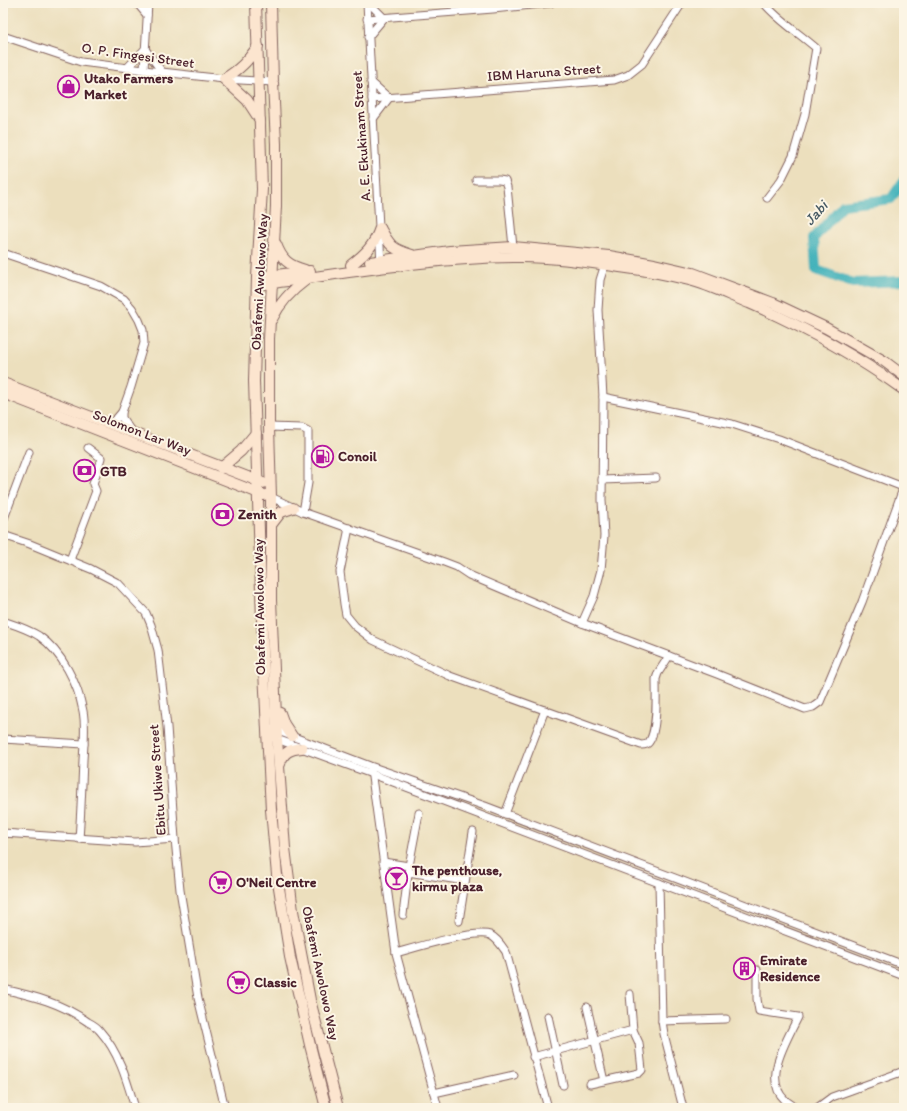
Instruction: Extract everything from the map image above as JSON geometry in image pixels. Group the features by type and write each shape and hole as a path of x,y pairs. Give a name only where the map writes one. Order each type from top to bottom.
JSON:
{"main road":[{"name":"Obafemi Awolowo Way","path":"256,3 262,190 254,354 263,643 273,843 283,916 301,1007 326,1108"},
{"name":"Obafemi Awolowo Way","path":"271,3 272,82 276,144 276,206 269,324 269,427 271,600 279,768 285,848 299,947 315,1020 338,1108"},
{"path":"258,46 248,61 224,79 247,100 260,120"},
{"path":"380,228 388,243 396,249 416,256"},
{"path":"350,265 371,247 376,240 380,228"},
{"path":"275,240 279,253 285,261 293,267 309,274"},
{"path":"257,281 382,264 416,256 450,251 513,247 609,256 693,273 710,283 823,338 877,370 904,390"},
{"path":"269,324 282,301 309,274 350,265 512,257 569,259 710,283 773,303 826,328 884,361 904,376"},
{"name":"Solomon Lar Way","path":"3,383 131,431 221,468 270,485"},
{"name":"Solomon Lar Way","path":"3,393 271,497"},
{"path":"221,468 241,451 256,433"},
{"path":"271,525 281,512 294,508"},
{"path":"276,694 284,724 292,736"},
{"path":"279,768 281,759 287,752 293,749 302,748"}],"street":[{"path":"137,3 147,16"},
{"path":"144,70 148,3"},
{"path":"368,3 384,18"},
{"name":"A. E. Ekukinam Street","path":"368,3 367,19 382,264"},
{"path":"367,19 551,3"},
{"name":"IBM Haruna Street","path":"372,99 614,80 628,74 642,64 682,3"},
{"path":"764,3 779,19 801,34 816,48 805,114 793,156 781,180 767,198"},
{"path":"368,37 384,18"},
{"name":"O. P. Fingesi Street","path":"3,36 81,62 164,73 272,82"},
{"path":"127,68 145,49"},
{"path":"145,49 164,73"},
{"path":"371,82 389,98 373,119"},
{"path":"476,180 499,180 505,182 508,187 513,247"},
{"path":"3,253 101,286 124,299 132,308 144,330 144,343 122,412 122,418 131,431"},
{"path":"582,623 594,596 601,570 604,536 602,500 603,397 598,310 600,280 605,264"},
{"path":"271,497 303,512 457,567 469,575 582,623 805,709 820,702 862,602 904,486 779,439 732,424 603,397"},
{"path":"110,423 122,412"},
{"path":"269,427 302,428 308,431 308,483 303,512"},
{"path":"70,560 96,491 93,484 102,458 88,448"},
{"path":"3,521 28,452"},
{"path":"602,480 656,478"},
{"path":"349,528 340,572 341,588 346,615 355,626 373,640 450,676 641,745 645,745 649,743 655,726 656,679 658,673 669,656"},
{"name":"Ebitu Ukiwe Street","path":"3,535 70,560 118,582 146,613 151,625 158,650 167,727 180,890 198,998 225,1108"},
{"path":"3,621 22,627 49,644 60,656 77,690 83,712 84,744 79,839"},
{"path":"505,814 545,710"},
{"path":"267,731 278,735 302,748 904,976"},
{"path":"278,735 292,736 370,766 505,814 904,965"},
{"path":"3,739 84,744"},
{"path":"370,766 396,953 438,1108"},
{"path":"403,915 409,869 419,813"},
{"path":"459,921 473,832"},
{"path":"3,834 136,842 175,839"},
{"path":"383,862 465,881"},
{"path":"659,882 662,1021 683,1108"},
{"path":"396,953 436,942 478,933 490,935 501,944 506,952 533,1057 548,1108"},
{"path":"757,970 757,1000 759,1011 798,1017 777,1064 775,1081 780,1095 792,1106 798,1108"},
{"path":"3,989 40,998 74,1012 99,1030 115,1053 127,1080 135,1108"},
{"path":"590,1084 639,1073 642,1070 639,1044 633,1030 630,994"},
{"path":"588,1007 604,1081"},
{"path":"548,1016 563,1085"},
{"path":"662,1021 726,1019"},
{"path":"533,1057 633,1030"},
{"path":"817,1108 832,1096 904,1071"},
{"path":"434,1093 514,1075"}],"waterway":[{"name":"Jabi","path":"904,180 891,199 843,205 814,238 816,270 853,283 904,281"}],"place":[{"name":"Utako Farmers Market","path":"69,86"},
{"name":"Conoil","path":"322,456"},
{"name":"GTB","path":"85,471"},
{"name":"Zenith","path":"223,514"},
{"name":"The penthouse, kirmu plaza","path":"397,878"},
{"name":"O'Neil Centre","path":"221,882"},
{"name":"Emirate Residence","path":"744,968"},
{"name":"Classic","path":"239,982"}]}
